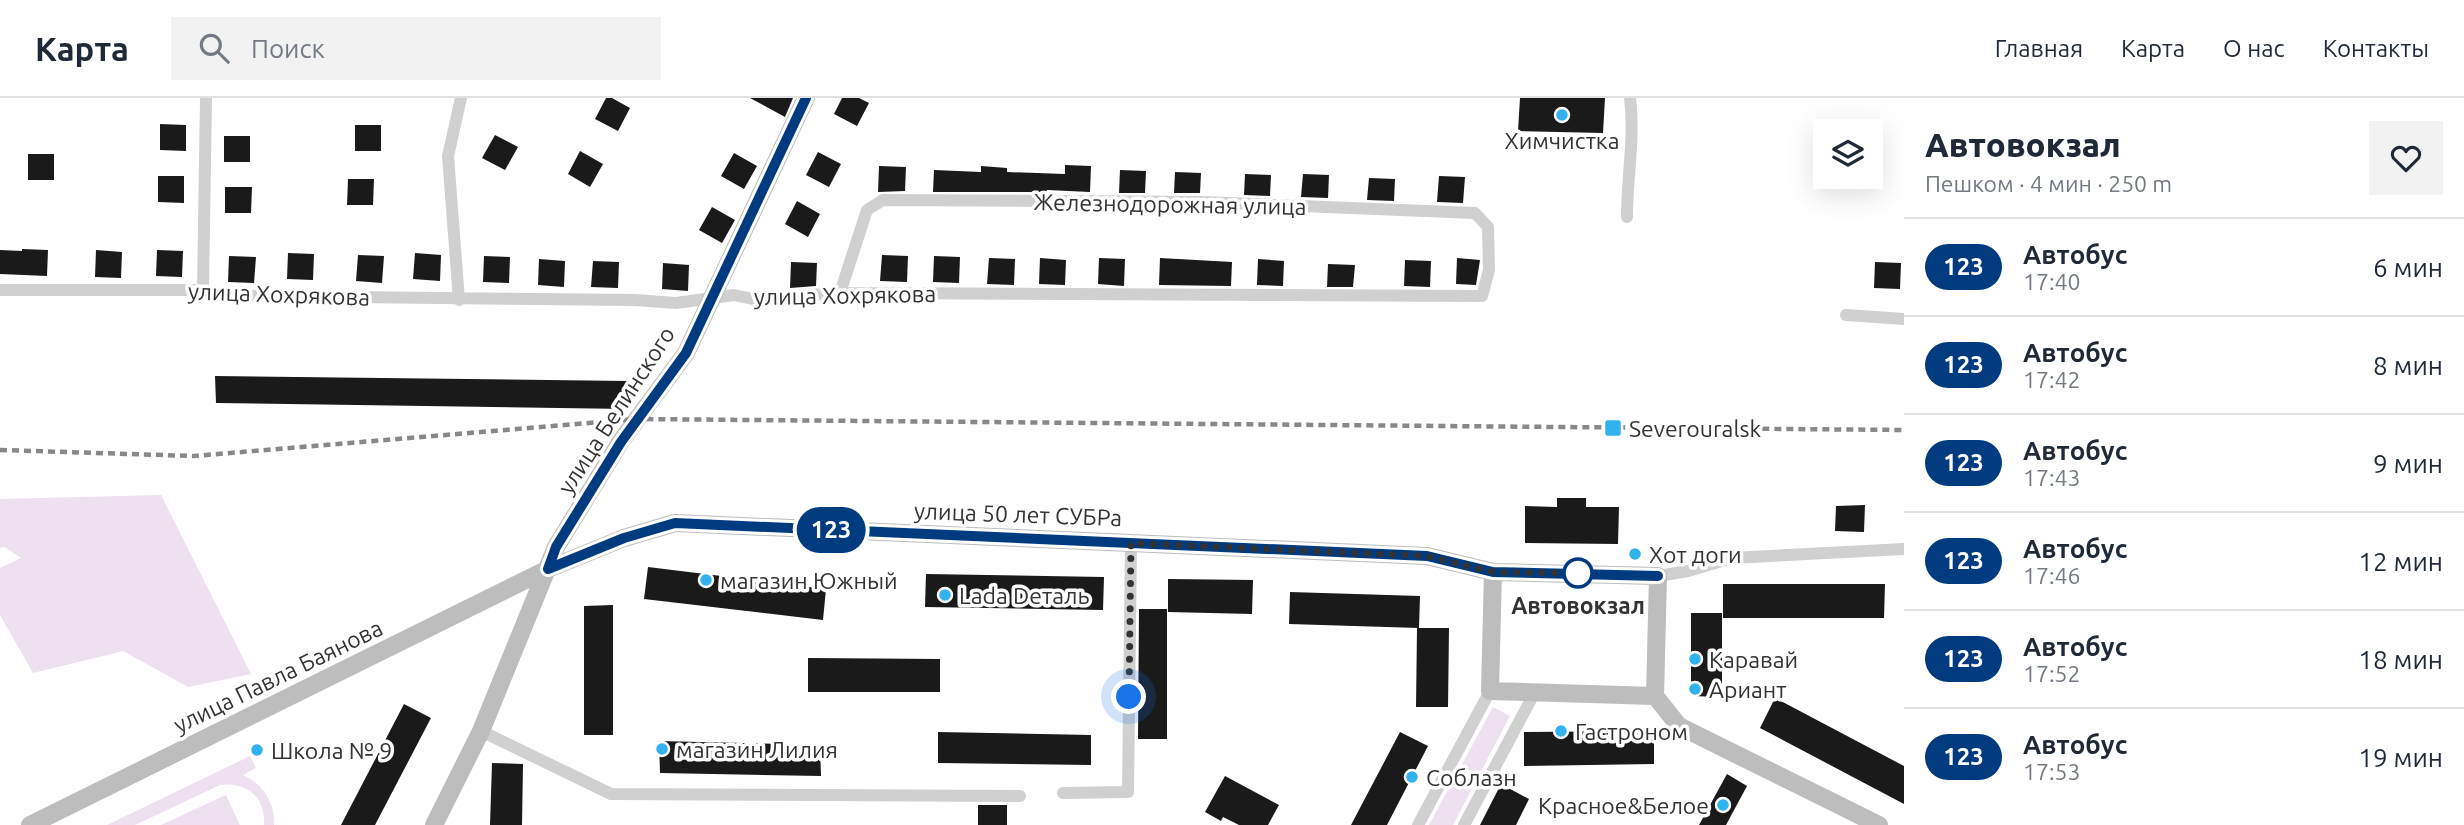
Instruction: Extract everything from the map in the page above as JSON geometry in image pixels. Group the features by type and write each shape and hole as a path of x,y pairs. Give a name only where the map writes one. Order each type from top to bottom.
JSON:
{"street":[{"path":"203,290 206,98"},
{"path":"459,300 448,156 461,98"},
{"name":"улица Белинского","path":"434,825 481,731 556,547 621,442 686,353 806,98"},
{"path":"1628,217 1627,181 1633,117 1630,98"},
{"name":"Железнодорожная улица","path":"840,293 867,210 883,200 1203,202 1475,213 1488,227 1489,270 1482,296"},
{"name":"улица Хохрякова","path":"0,290 203,290 244,296 635,300 676,303 734,295 753,299 840,293 1482,296"},
{"path":"1846,315 1904,319"},
{"name":"улица 50 лет СУБРа","path":"548,569 624,538 675,523 1427,556 1493,572 1658,576"},
{"path":"1063,793 1128,792 1131,543"},
{"path":"1879,825 1679,726 1655,696 1658,576 1688,571 1732,558 1904,549"},
{"name":"улица Павла Баянова","path":"30,825 548,569"},
{"path":"1419,825 1490,691 1493,572"},
{"path":"1490,691 1655,696"},
{"path":"1464,825 1512,730 1535,692"},
{"path":"481,731 611,794 1020,796"}],"shaded area":[{"path":"161,495 251,674 188,687 123,651 33,673 0,615 0,568 21,558 5,547 0,548 0,499"},
{"path":"1493,707 1510,716 1453,825 1429,825"},
{"path":"250,756 256,768 243,775 256,783 270,801 274,825 264,825 262,807 253,793 230,784 220,785 135,825 107,825"},
{"path":"226,795 240,825 161,825"}],"building":[{"path":"606,98 612,98 630,108 618,131 595,119"},
{"path":"750,98 793,98 785,117"},
{"path":"842,98 859,98 869,103 857,126 834,114"},
{"name":"Химчистка","path":"1520,98 1605,98 1603,133 1518,131"},
{"path":"160,124 186,125 186,151 160,150"},
{"path":"355,125 381,125 381,151 355,151"},
{"path":"495,135 518,147 505,170 482,158"},
{"path":"224,136 250,136 250,162 224,162"},
{"path":"580,151 603,164 590,187 568,174"},
{"path":"818,152 841,164 829,187 806,175"},
{"path":"734,153 757,166 744,189 721,176"},
{"path":"28,154 54,154 54,180 28,180"},
{"path":"1065,165 1091,166 1090,192 933,192 934,170 981,172 981,166 1007,168 1007,172 1065,174"},
{"path":"879,166 906,167 905,191 878,192"},
{"path":"1120,170 1146,171 1145,193 1119,193"},
{"path":"1175,172 1201,173 1200,193 1174,193"},
{"path":"1245,174 1271,175 1270,196 1244,195"},
{"path":"1303,174 1329,175 1328,198 1301,197"},
{"path":"158,176 184,176 184,203 158,202"},
{"path":"1439,176 1465,177 1463,203 1437,202"},
{"path":"1369,178 1395,179 1394,201 1367,200"},
{"path":"348,179 374,179 373,205 347,205"},
{"path":"225,187 252,187 251,213 225,213"},
{"path":"797,201 820,214 808,237 785,224"},
{"path":"712,207 735,220 722,243 699,230"},
{"path":"0,250 48,250 47,276 0,274"},
{"path":"96,250 122,252 121,278 95,277"},
{"path":"157,250 183,251 182,277 156,276"},
{"path":"288,253 314,254 313,280 287,279"},
{"path":"415,253 441,255 440,281 413,279"},
{"path":"358,255 384,256 382,283 356,281"},
{"path":"882,255 908,256 907,282 880,281"},
{"path":"229,256 256,257 254,283 228,282"},
{"path":"484,256 510,257 509,283 483,282"},
{"path":"934,256 960,257 959,283 933,282"},
{"path":"989,258 1015,259 1014,285 987,284"},
{"path":"1040,258 1066,260 1065,285 1039,284"},
{"path":"1099,258 1125,259 1124,286 1098,284"},
{"path":"1160,258 1232,262 1231,286 1159,285"},
{"path":"1457,258 1480,260 1476,285 1456,284"},
{"path":"539,259 565,261 564,287 538,285"},
{"path":"1258,259 1284,261 1283,286 1257,285"},
{"path":"1405,260 1431,261 1430,287 1404,286"},
{"path":"593,261 619,262 618,288 591,287"},
{"path":"791,262 817,263 816,286 790,288"},
{"path":"1875,262 1901,263 1900,289 1874,288"},
{"path":"663,263 689,265 688,291 662,289"},
{"path":"1328,264 1355,265 1353,287 1327,287"},
{"path":"215,376 628,381 628,409 216,403"},
{"name":"Автовокзал","path":"1557,498 1586,498 1586,507 1619,507 1618,544 1525,543 1525,506 1557,507"},
{"path":"1865,505 1864,532 1835,531 1836,506"},
{"path":"648,567 826,589 823,620 644,599"},
{"path":"926,574 1104,577 1103,610 925,607"},
{"path":"1168,579 1253,580 1252,614 1168,612"},
{"path":"1723,584 1885,584 1884,618 1723,618"},
{"path":"1290,592 1420,596 1419,628 1289,624"},
{"path":"613,605 613,735 584,735 584,606"},
{"path":"1139,609 1167,609 1167,739 1138,739"},
{"path":"1691,613 1722,613 1722,697 1691,696"},
{"path":"1417,628 1449,628 1448,707 1416,707"},
{"path":"808,658 940,659 940,692 808,692"},
{"path":"1775,698 1904,766 1904,804 1760,728"},
{"path":"404,704 431,718 375,825 341,825"},
{"path":"1654,731 1654,764 1524,766 1524,732"},
{"path":"938,732 1091,735 1091,765 938,763"},
{"path":"1400,732 1428,746 1387,825 1351,825"},
{"path":"659,741 820,745 821,776 660,773"},
{"path":"492,763 523,764 522,825 490,825"},
{"name":"Красное&Белое","path":"1727,774 1747,786 1726,825 1699,825"},
{"path":"1225,776 1279,805 1268,825 1239,825 1223,817 1221,821 1205,812"},
{"path":"1501,784 1529,799 1516,825 1480,825"},
{"path":"978,805 1007,805 1007,825 978,825"}],"railway":[{"path":"0,450 194,456 636,419 1904,430"}],"bus line":[{"name":"123","path":"806,98 686,353 621,442 556,547 548,569 624,538 675,523 1427,556 1493,572 1658,576"}],"place":[{"name":"Химчистка","path":"1562,115"},
{"name":"Severouralsk","path":"1613,428"},
{"name":"Хот доги","path":"1635,554"},
{"name":"Автовокзал","path":"1578,573"},
{"name":"магазин Южный","path":"706,580"},
{"name":"Lada Dеталь","path":"945,595"},
{"name":"Каравай","path":"1695,659"},
{"name":"Ариант","path":"1695,689"},
{"name":"Гастроном","path":"1561,731"},
{"name":"магазин Лилия","path":"662,749"},
{"name":"Школа № 9","path":"257,750"},
{"name":"Соблазн","path":"1412,777"},
{"name":"Красное&Белое","path":"1723,805"}],"route":[{"path":"1129,697 1131,543 1427,556 1493,572 1578,573"}]}
